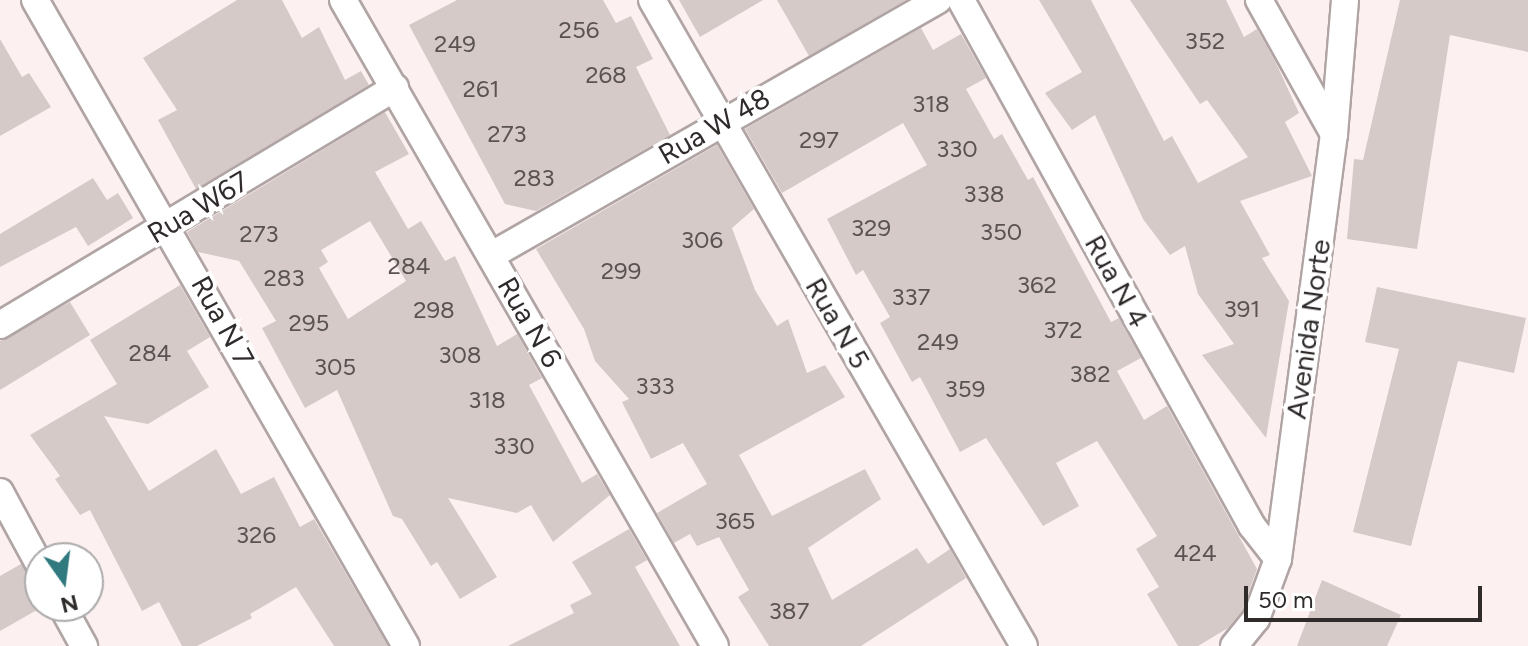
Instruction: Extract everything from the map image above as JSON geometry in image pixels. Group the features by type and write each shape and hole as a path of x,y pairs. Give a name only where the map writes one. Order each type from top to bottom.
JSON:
{"street":[{"name":"Rua N 7","path":"35,0 169,224 406,646"},
{"name":"Rua N 6","path":"343,0 715,646"},
{"name":"Rua N 5","path":"652,0 1024,646"},
{"name":"Rua W 48","path":"492,255 721,121 938,0"},
{"name":"Rua N 4","path":"961,0 1252,526 1278,559"},
{"path":"1259,0 1334,134"},
{"name":"Avenida Norte","path":"1234,646 1256,619 1278,559 1334,134 1345,0"},
{"name":"Rua W67","path":"0,325 395,88"},
{"path":"0,492 27,542"},
{"path":"71,622 84,646"}],"building":[{"path":"237,0 282,0 302,38 319,27 345,80 361,71 369,85 196,189 158,120 177,110 143,58"},
{"path":"457,0 603,0 616,23 631,16 653,59 636,67 670,135 536,211 505,204 409,25"},
{"path":"679,0 763,0 700,37"},
{"path":"777,0 906,0 809,56"},
{"path":"1039,0 1091,0 1164,141 1172,136 1198,183 1248,157 1207,100 1200,104 1130,0 1226,0 1244,37 1257,29 1275,61 1299,113 1285,122 1312,176 1240,201 1270,255 1262,258 1289,301 1266,438 1202,355 1234,344 1198,294 1185,246 1170,255 1143,219 1095,115 1072,130 1045,93 1082,72"},
{"path":"1400,0 1528,0 1528,52 1450,35 1417,249 1347,239 1354,159 1363,160"},
{"path":"921,28 933,50 961,34 986,78 966,89 994,139 1002,134 1028,180 1033,177 1111,322 1119,318 1141,358 1117,371 1144,420 1167,406 1257,569 1242,611 1228,628 1198,646 1178,646 1147,594 1159,587 1136,549 1157,536 1097,441 1056,463 1079,506 1043,526 986,438 960,452 920,377 912,382 880,323 890,317 863,270 856,275 827,219 927,165 903,123 782,193 745,129"},
{"path":"0,39 22,77 29,73 51,107 0,136"},
{"path":"385,112 409,154 375,172 408,229 421,221 445,261 455,256 497,346 517,334 542,378 529,385 582,483 597,474 610,495 553,542 531,505 517,513 448,498 497,577 460,599 437,562 431,566 402,519 393,516 337,390 305,408 262,328 276,321 239,261 198,252 187,232","holes":["370,221 406,281 348,319 319,268 328,262 321,250"]},
{"path":"717,145 754,209 732,228 755,290 777,326 788,319 807,373 825,365 845,397 739,455 772,516 865,469 881,499 808,548 832,600 917,548 928,564 950,549 966,578 861,646 769,646 738,597 749,590 719,537 697,546 690,534 674,543 657,513 707,484 683,443 651,459 622,402 629,399 595,361 584,329 536,249"},
{"path":"93,178 107,200 118,193 133,218 88,246 76,227 0,267 0,234"},
{"path":"180,285 210,337 187,351 209,387 148,424 104,416 149,491 216,449 241,494 274,477 300,527 314,519 388,646 334,646 296,587 250,614 252,618 197,646 182,646 159,602 142,611 90,510 80,515 55,479 60,476 30,435 117,384 90,340"},
{"path":"1377,287 1526,318 1514,373 1458,361 1411,546 1353,532 1399,349 1365,342"},
{"path":"70,302 90,335 0,390 0,341"},
{"path":"629,529 647,560 635,567 680,646 508,646 574,613 570,605 592,594 572,562"},
{"path":"21,564 24,568 24,617 0,631 0,576"},
{"path":"1322,580 1401,615 1387,646 1297,646"}]}
